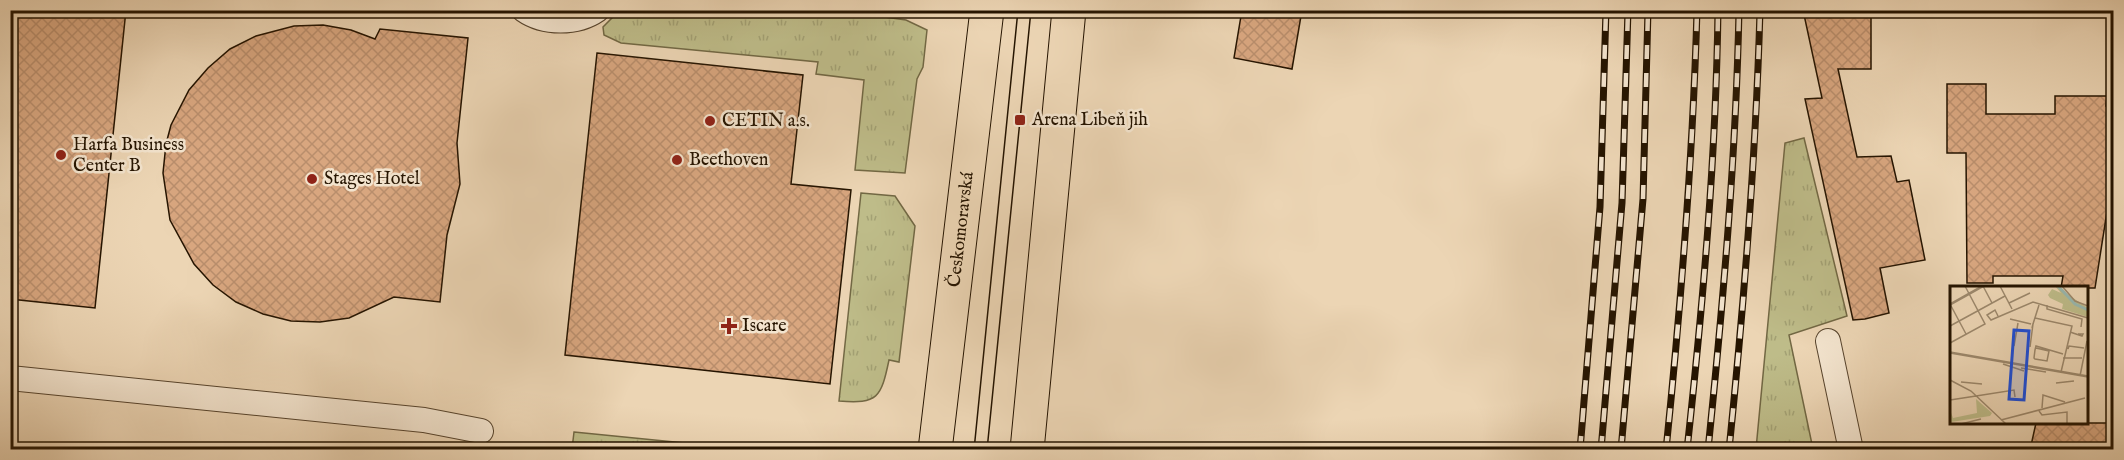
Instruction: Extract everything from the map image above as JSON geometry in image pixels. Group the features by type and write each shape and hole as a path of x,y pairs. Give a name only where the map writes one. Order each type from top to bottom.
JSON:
{"main road":[{"path":"1027,450 1069,10"},
{"name":"Českomoravská","path":"935,450 984,11"}],"street":[{"path":"524,10 551,20 572,20 597,10"},
{"path":"1828,341 1851,450"},
{"path":"10,378 424,420 481,431"}],"green space":[{"path":"834,10 906,20 927,30 923,67 917,79 905,173 855,170 864,80 816,74 818,62 621,43 604,35 603,27 614,16 626,11"},
{"path":"1804,138 1847,316 1789,335 1813,449 1756,449 1785,143"},
{"path":"861,193 895,196 915,226 899,362 889,360 883,383 876,396 852,402 839,401"},
{"path":"574,432 745,449 572,449"}],"building":[{"name":"Harfa Business Center B","path":"10,10 126,10 95,308 10,299"},
{"path":"1242,10 1302,10 1292,69 1234,58"},
{"path":"1803,10 1871,10 1871,69 1838,69 1857,157 1891,156 1897,182 1909,180 1925,260 1880,268 1889,313 1865,319 1853,320 1805,99 1822,98"},
{"name":"Stages Hotel","path":"323,25 351,30 375,39 380,29 468,38 457,143 460,184 447,235 440,302 394,297 349,318 320,322 291,321 263,314 236,302 213,285 194,264 170,220 163,173 166,144 171,125 189,90 208,68 230,49 256,36 294,26"},
{"path":"597,53 803,75 791,184 851,190 830,384 565,355"},
{"path":"1947,84 1986,84 1986,114 2055,114 2055,96 2107,96 2106,106 2114,106 2114,167 2095,288 2061,286 2063,276 1993,276 1993,283 1967,283 1966,153 1947,153"},
{"path":"2114,423 2114,450 2030,450 2036,424"}],"tram line":[{"path":"974,450 1018,10"},
{"path":"987,450 1031,10"}],"railway":[{"path":"1580,450 1600,207 1606,10"},
{"path":"1601,450 1622,203 1628,10"},
{"path":"1621,450 1643,199 1648,10"},
{"path":"1666,450 1686,230 1697,10"},
{"path":"1687,450 1708,230 1715,120 1718,10"},
{"path":"1708,450 1728,230 1739,10"},
{"path":"1729,450 1749,230 1760,10"}],"place":[{"name":"Arena Libeň jih","path":"1020,120"},
{"name":"CETIN a.s.","path":"710,121"},
{"name":"Harfa Business Center B","path":"61,155"},
{"name":"Beethoven","path":"677,160"},
{"name":"Stages Hotel","path":"312,179"},
{"name":"Iscare","path":"729,326"}]}
